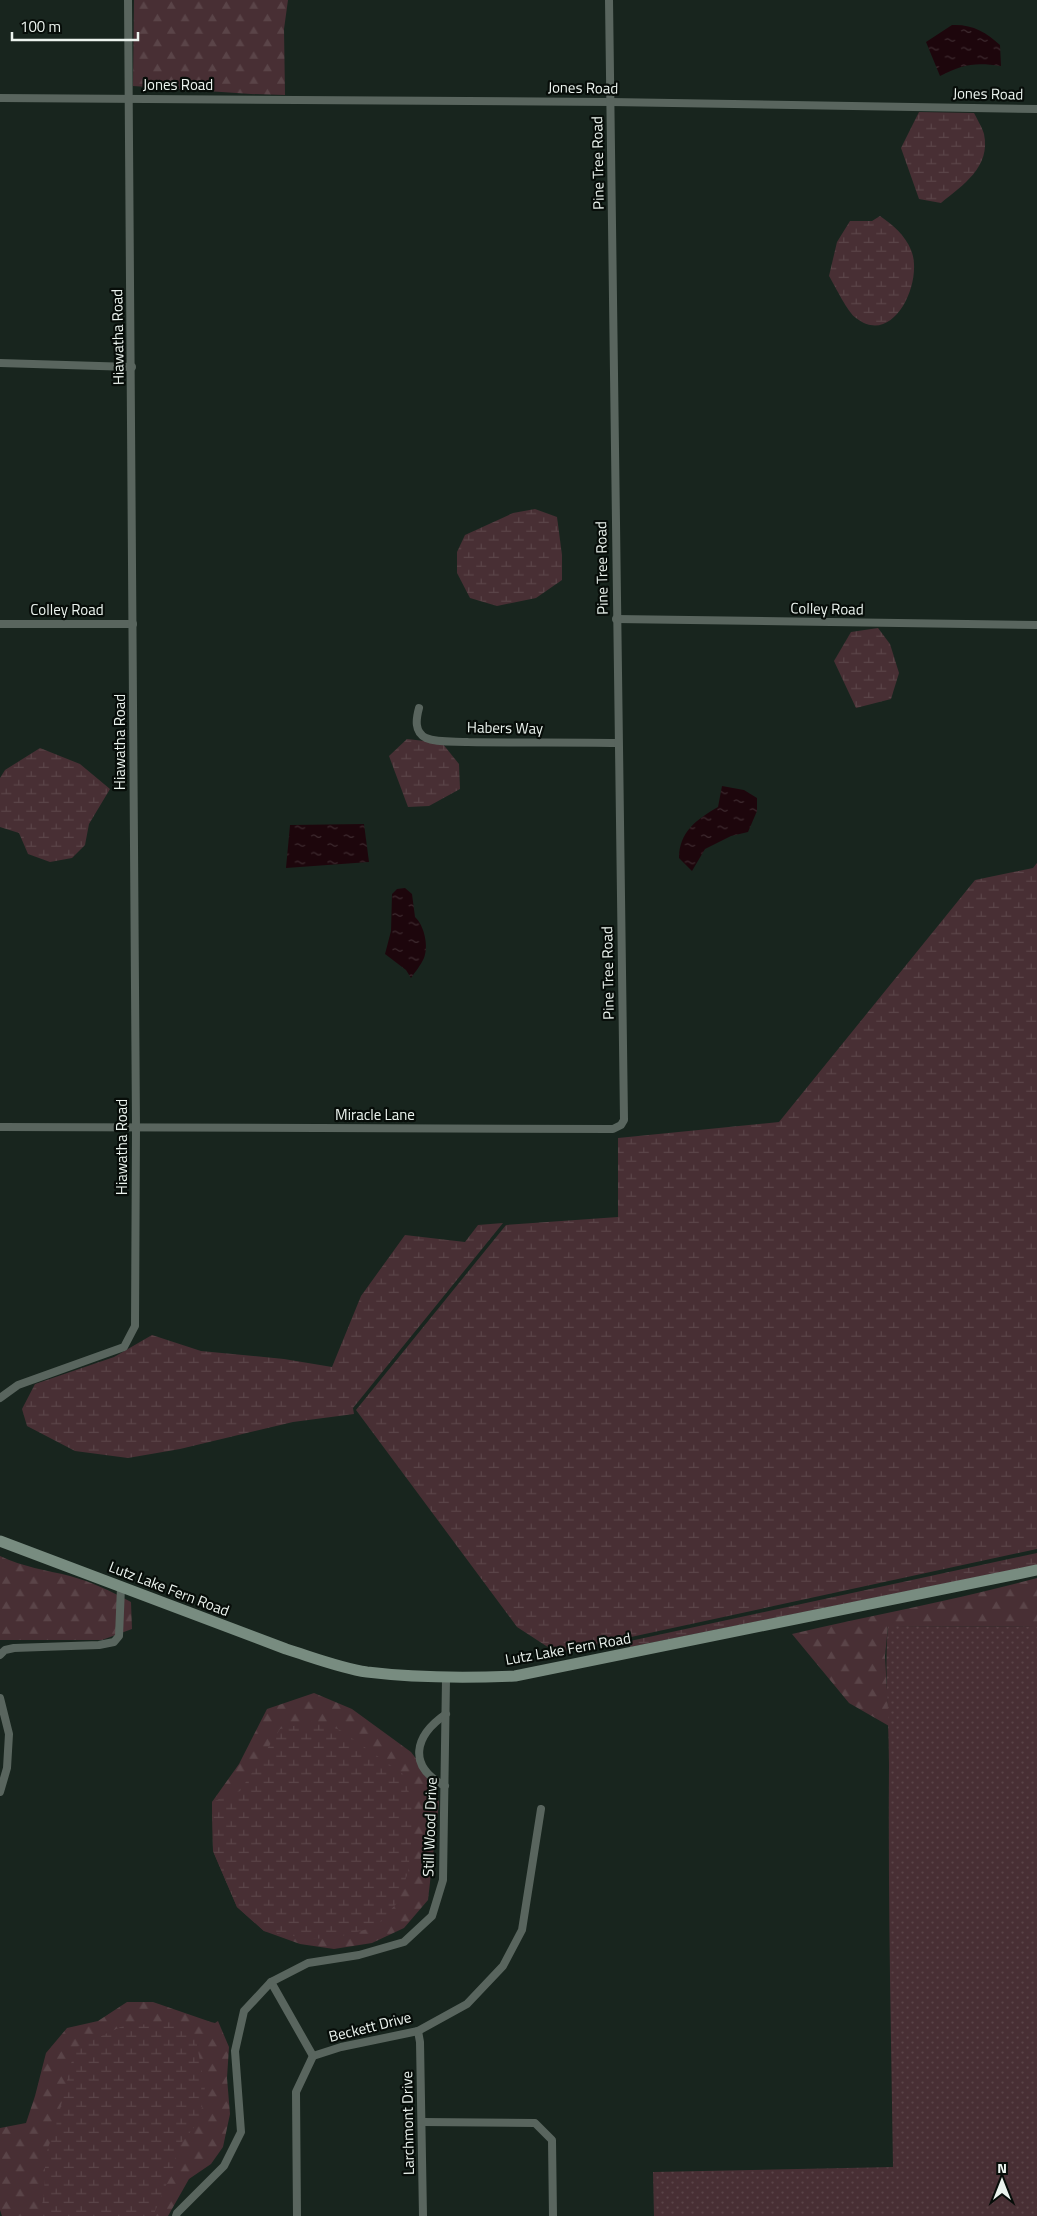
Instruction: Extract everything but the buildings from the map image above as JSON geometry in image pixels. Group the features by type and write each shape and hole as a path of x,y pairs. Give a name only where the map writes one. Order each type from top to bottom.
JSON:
{"main road":[{"name":"Lutz Lake Fern Road","path":"0,1541 286,1649 326,1662 366,1671 446,1678 516,1676 1037,1570"}],"street":[{"name":"Hiawatha Road","path":"0,1398 18,1385 124,1347 136,1326 132,367 128,0"},
{"name":"Pine Tree Road","path":"609,0 616,619 625,1116 621,1125 613,1129"},
{"name":"Jones Road","path":"0,98 611,102 1037,109"},
{"path":"0,363 132,367"},
{"name":"Colley Road","path":"616,619 1037,625"},
{"name":"Colley Road","path":"0,624 133,624"},
{"name":"Habers Way","path":"419,708 416,720 418,731 426,738 443,741 618,742"},
{"name":"Miracle Lane","path":"0,1127 613,1129"},
{"path":"0,1655 5,1650 14,1648 99,1646 114,1642 119,1636 121,1587"},
{"name":"Still Wood Drive","path":"176,2216 177,2212 198,2190 224,2166 241,2132 235,2051 244,2010 271,1982 308,1963 359,1955 404,1942 432,1916 443,1880 446,1678"},
{"path":"0,1698 9,1734 7,1768 0,1792"},
{"path":"445,1786 432,1779 423,1769 419,1754 426,1732 446,1714"},
{"name":"Beckett Drive","path":"297,2216 296,2092 313,2056 341,2047 418,2031 467,2004 503,1966 522,1930 541,1809"},
{"path":"271,1982 313,2056"},
{"name":"Larchmont Drive","path":"418,2031 423,2122 423,2216"},
{"path":"423,2122 536,2123 552,2140 553,2216"}],"green space":[{"path":"134,0 288,0 284,29 285,95 133,86"},
{"path":"919,112 974,113 984,134 985,146 979,166 966,182 941,203 919,199 901,148"},
{"path":"880,216 898,231 911,250 914,263 913,278 903,306 894,318 882,324 870,325 853,315 829,276 837,242 850,221 872,221"},
{"path":"535,509 557,517 562,555 562,580 536,598 497,606 470,598 457,573 457,552 465,535 513,513"},
{"path":"878,628 890,644 899,673 891,699 856,708 834,661 851,632"},
{"path":"407,739 442,743 459,764 460,789 429,806 408,807 389,756"},
{"path":"40,748 80,764 110,789 89,824 85,845 72,858 50,862 28,854 19,833 0,827 0,778 5,770"},
{"path":"1037,863 1037,1549 557,1653 517,1627 356,1410 506,1225 618,1217 618,1138 779,1122 975,880 1033,868"},
{"path":"503,1223 353,1408 354,1414 293,1422 180,1449 128,1458 75,1451 27,1426 22,1409 35,1384 114,1357 152,1335 201,1351 284,1359 332,1367 361,1296 405,1235 465,1242 478,1225"},
{"path":"1037,1553 1037,1565 630,1647 630,1641"},
{"path":"0,1556 26,1566 86,1581 131,1602 132,1629 102,1640 0,1640"},
{"path":"1037,1578 1037,1627 888,1626 885,1656 889,1726 849,1703 792,1634 1007,1586"},
{"path":"888,1626 1037,1627 1037,2216 654,2216 653,2172 893,2167 889,1916"},
{"path":"314,1693 352,1709 411,1752 427,1773 439,1802 428,1900 404,1928 372,1943 334,1949 300,1944 264,1931 237,1907 213,1851 212,1802 239,1764 267,1709"},
{"path":"315,1721 340,1730 403,1774 412,1802 412,1835 408,1872 398,1902 375,1927 338,1937 312,1939 264,1931 237,1907 213,1851 212,1802 240,1791 280,1729"},
{"path":"127,2002 153,2002 211,2022 215,2023 218,2021 229,2047 227,2078 230,2114 223,2147 211,2164 189,2179 168,2216 2,2216 0,2210 0,2128 26,2123 46,2053 67,2028 98,2021"},
{"path":"172,2021 195,2035 205,2087 200,2120 177,2148 173,2169 153,2216 39,2216 42,2207 45,2179 45,2156 56,2126 75,2048 125,2025 162,2024"}],"water":[{"path":"952,25 972,27 995,40 1000,45 1001,66 969,65 940,76 926,42"},
{"path":"722,786 744,790 757,798 757,811 748,832 731,836 705,849 692,871 679,858 682,841 696,822 718,807"},
{"path":"364,824 369,862 286,868 290,825"},
{"path":"405,888 412,894 415,917 421,925 426,942 424,958 411,978 406,970 385,954 391,931 392,894 397,889"}]}
